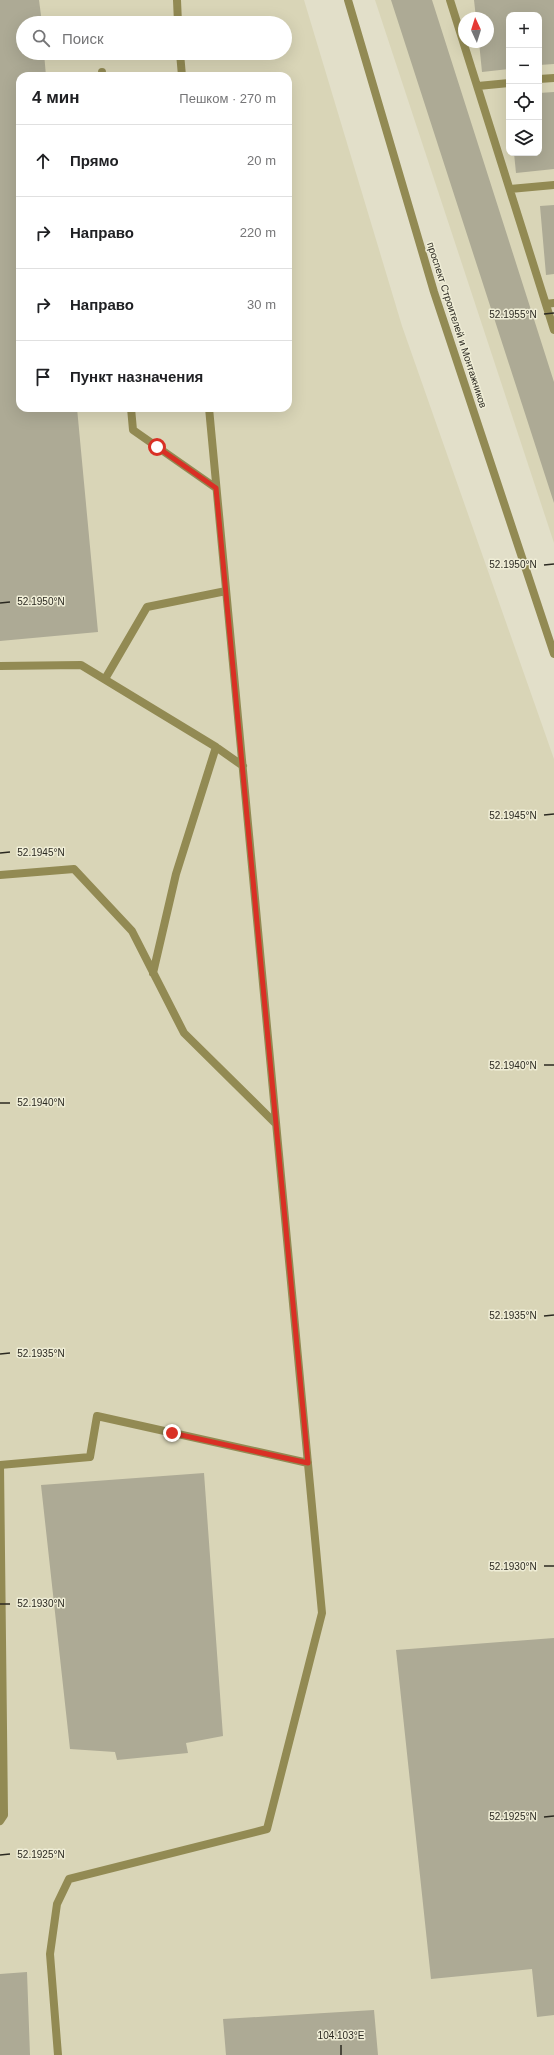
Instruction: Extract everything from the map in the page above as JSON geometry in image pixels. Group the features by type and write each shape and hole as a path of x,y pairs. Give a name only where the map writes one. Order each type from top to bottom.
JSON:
{"street":[{"path":"177,0 178,16"},
{"name":"проспект Строителей и Монтажников","path":"348,0 434,292 554,654"},
{"path":"450,0 510,189 550,304 554,330"},
{"path":"181,60 182,72"},
{"path":"542,79 554,78"},
{"path":"478,86 506,83"},
{"path":"510,189 554,185"},
{"path":"131,412 133,430 216,488"},
{"path":"58,2055 50,1954 57,1904 69,1879 267,1829 322,1613 209,412"},
{"path":"106,679 147,607 226,591"},
{"path":"0,666 81,664 216,747 243,766"},
{"path":"153,973 176,874 216,747"},
{"path":"0,875 74,869 132,930 184,1032 276,1124"},
{"path":"0,1821 4,1815 0,1465 90,1457 97,1416 308,1463"}],"shaded area":[{"path":"0,0 304,0 402,326 554,759 554,2055 0,2055"},
{"path":"375,0 554,0 554,543"}],"building":[{"path":"0,0 39,0 41,16 16,16 16,60 45,60 46,72 16,72 16,412 77,412 98,632 0,641"},
{"path":"391,0 432,0 554,382 554,503"},
{"path":"474,0 554,0 554,64 542,65 542,12 506,12 506,69 482,72 480,48 494,48 494,12 475,12"},
{"path":"554,92 554,169 516,173 514,156 542,156 542,93"},
{"path":"554,205 554,274 546,275 540,206"},
{"path":"204,1473 223,1736 186,1743 188,1753 117,1760 115,1752 70,1749 41,1485"},
{"path":"554,1638 554,2015 537,2017 532,1969 431,1979 396,1650"},
{"path":"27,1972 30,2055 0,2055 0,1974"},
{"path":"374,2010 378,2055 226,2055 223,2019"}],"route":[{"path":"157,447 216,488 308,1463 172,1433"}]}
